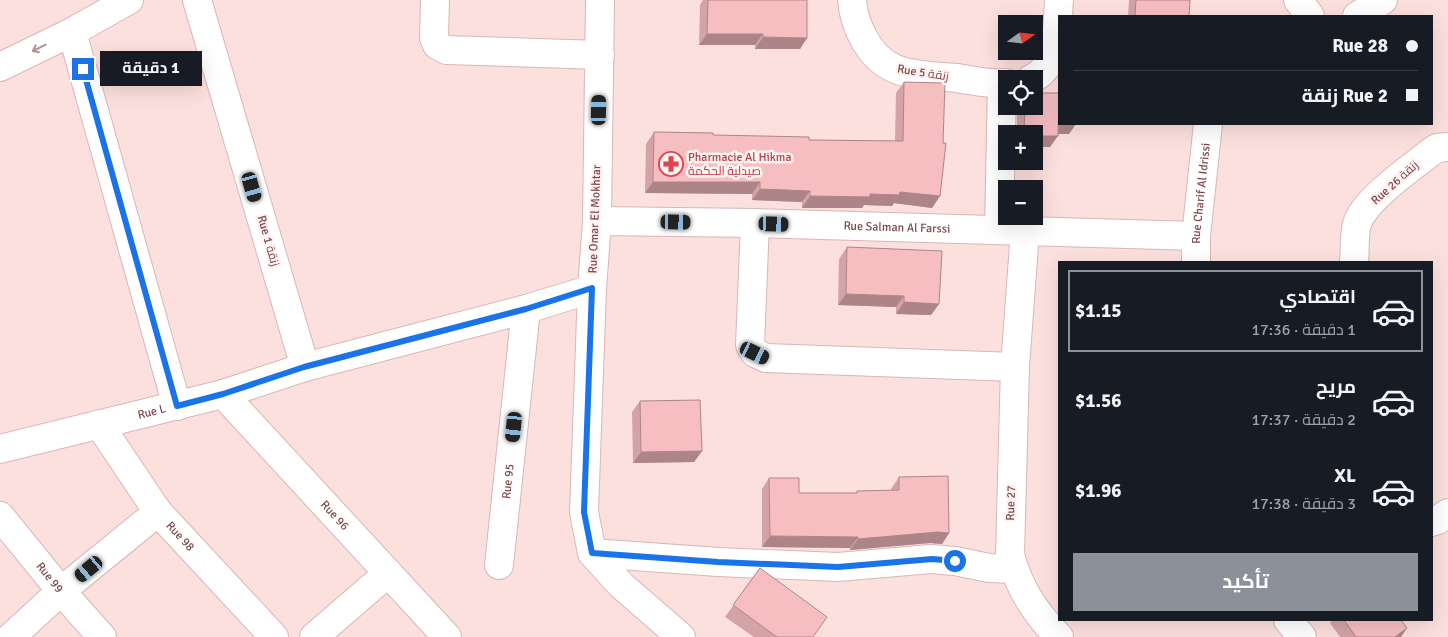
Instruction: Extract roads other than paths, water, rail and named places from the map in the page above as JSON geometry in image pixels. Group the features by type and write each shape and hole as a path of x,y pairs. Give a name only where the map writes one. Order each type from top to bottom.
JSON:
{"street":[{"path":"0,66 72,32 129,0"},
{"name":"Rue 1 زنقة","path":"197,0 304,367"},
{"path":"435,0 434,38 437,45 446,50 600,55"},
{"name":"Rue Omar El Mokhtar","path":"592,553 584,512 592,288 597,221 600,0"},
{"name":"Rue 5 زنقة","path":"852,0 859,30 868,47 878,60 889,67 920,74 998,83"},
{"path":"1043,70 1051,58 1059,0"},
{"path":"1359,15 1383,0"},
{"path":"72,32 177,406"},
{"name":"Rue 27","path":"1006,115 1012,230 1015,367 1010,554 1021,587 1034,608 1055,633"},
{"name":"Rue Charif Al Idrissi","path":"1196,249 1208,125"},
{"name":"Rue 26 زنقة","path":"1354,261 1357,224 1373,201 1387,187 1431,152 1437,148 1448,147"},
{"name":"Rue Salman Al Farssi","path":"597,221 1012,230 1196,249"},
{"path":"756,223 750,345 755,353 766,358 1015,367"},
{"name":"Rue L","path":"0,449 223,394 304,367 526,309 592,288"},
{"name":"Rue 95","path":"499,565 526,309"},
{"name":"Rue 96","path":"223,394 447,637"},
{"name":"Rue 98","path":"99,424 158,512 274,637"},
{"path":"11,637 61,591 158,512"},
{"path":"1433,521 1448,513"},
{"name":"Rue 99","path":"0,516 61,591 102,637"},
{"path":"592,553 718,562 838,567 932,559 955,561 989,568 1014,569"},
{"path":"592,553 621,584 682,637"},
{"path":"314,637 388,573"}],"place":[{"name":"Pharmacie Al Hikma صيدلية الحكمة","path":"671,164"}]}
